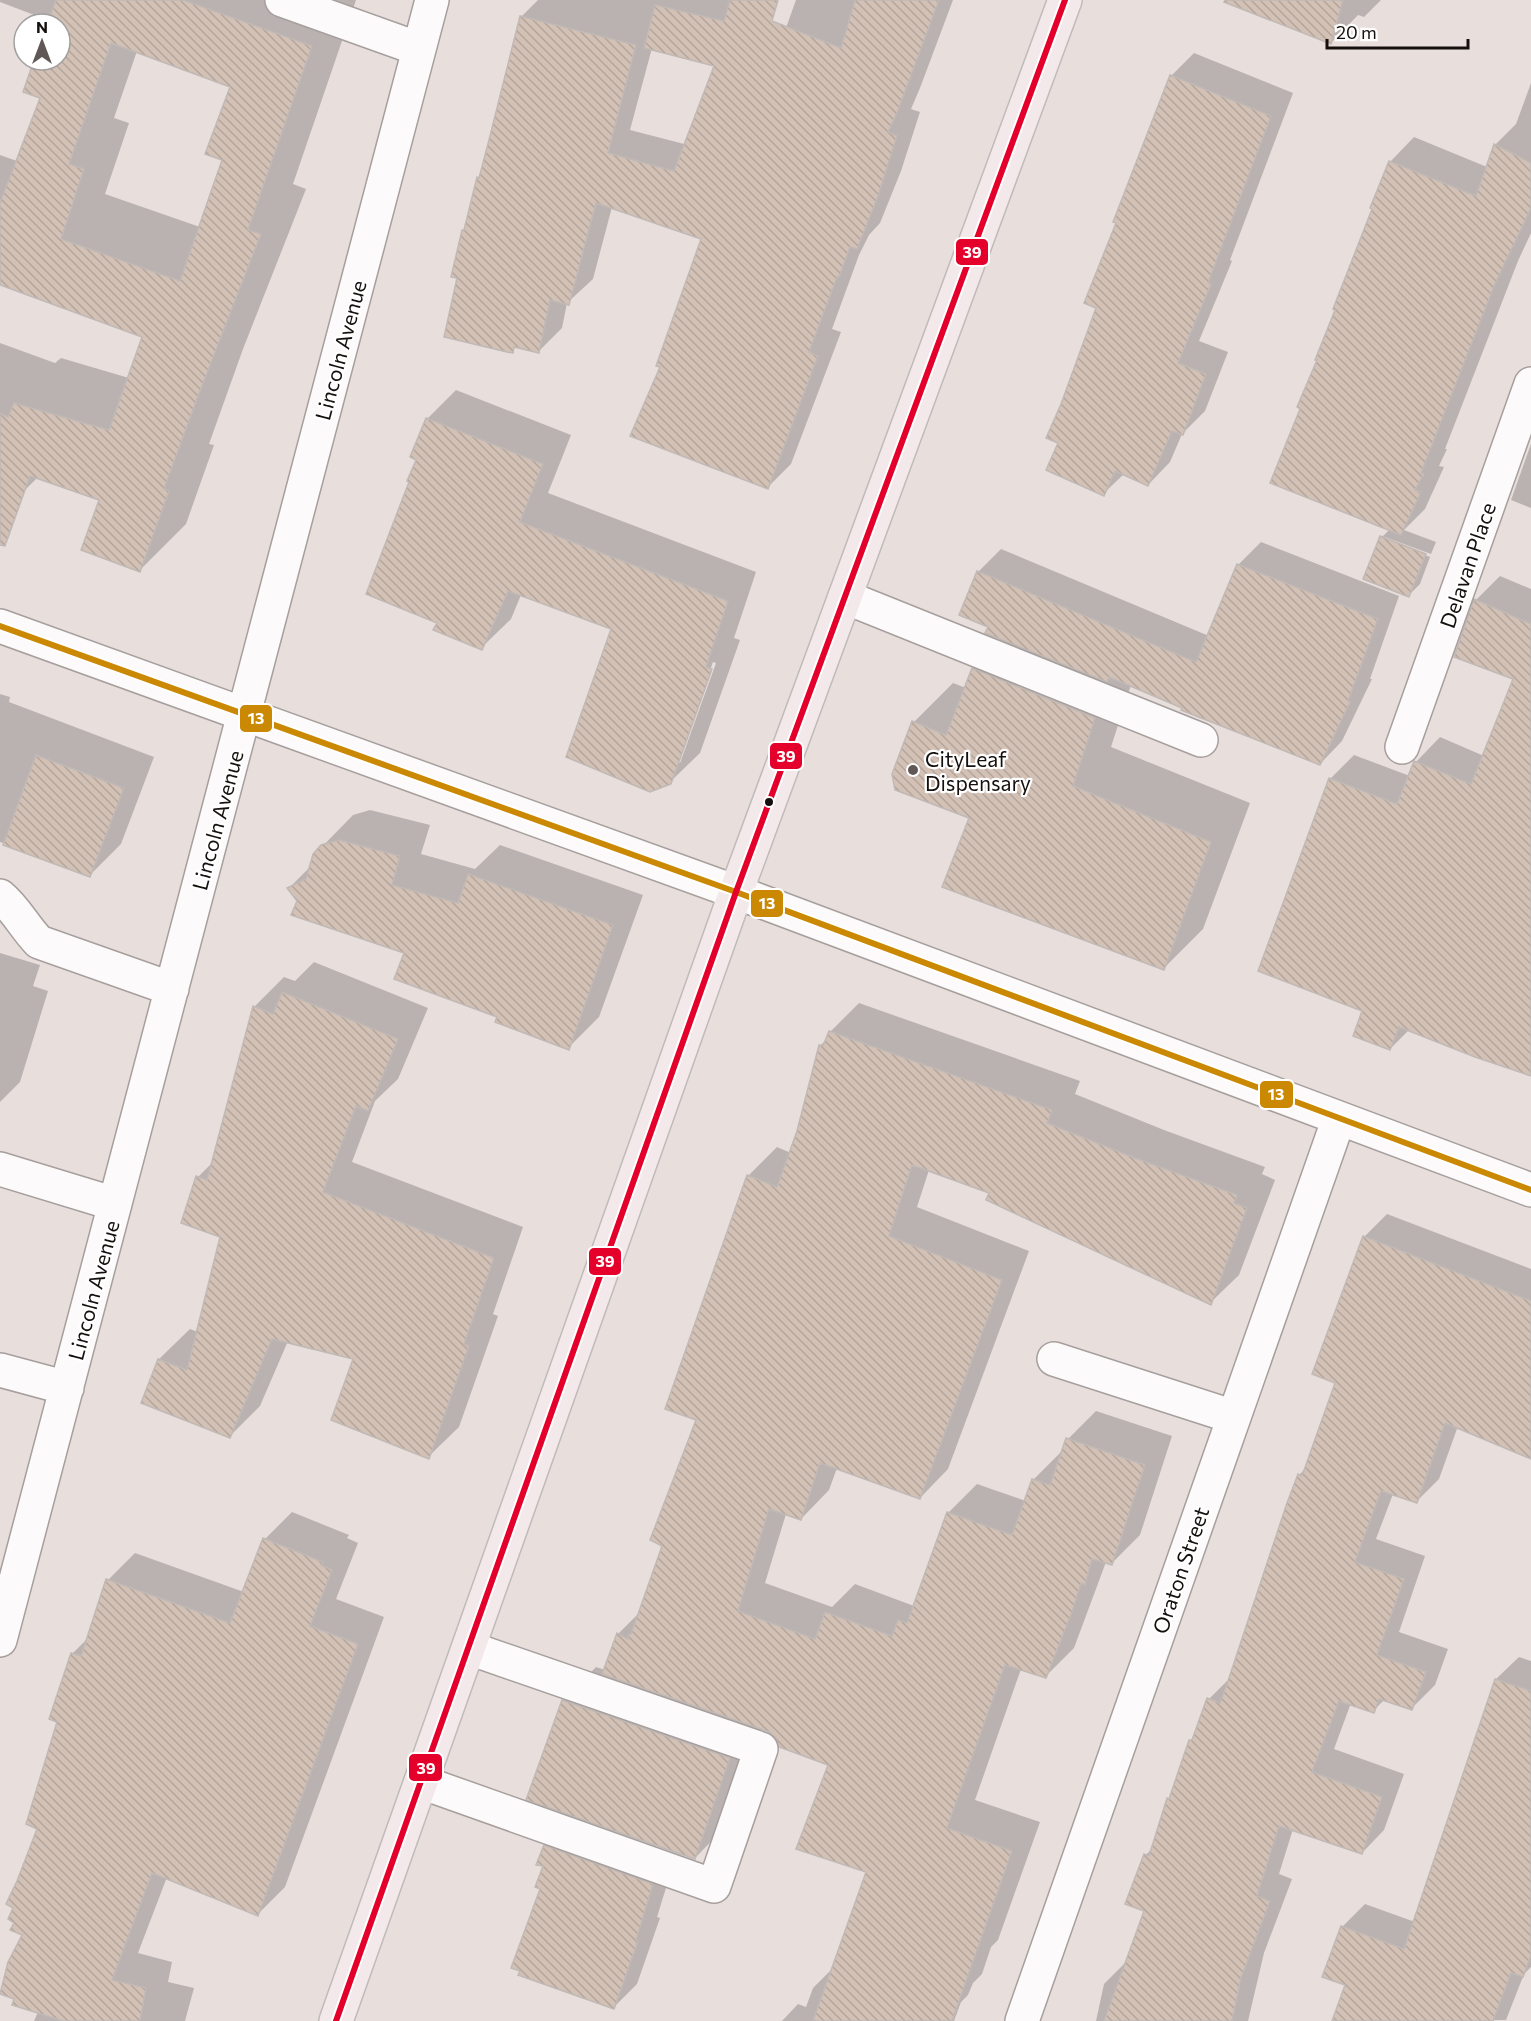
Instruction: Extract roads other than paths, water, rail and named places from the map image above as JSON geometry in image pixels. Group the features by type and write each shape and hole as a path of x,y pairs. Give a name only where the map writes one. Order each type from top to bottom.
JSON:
{"main road":[{"path":"336,2021 736,892 1065,0"}],"street":[{"path":"282,0 419,49"},
{"name":"Lincoln Avenue","path":"0,1640 432,0"},
{"name":"Delavan Place","path":"1402,747 1531,384"},
{"path":"844,597 1201,740"},
{"path":"0,626 736,892 1531,1190"},
{"path":"0,896 12,906 26,929 39,942 172,989"},
{"name":"Oraton Street","path":"1022,2021 1339,1118"},
{"path":"0,1169 115,1204"},
{"path":"1054,1359 1234,1417"},
{"path":"0,1370 67,1388"},
{"path":"421,1782 714,1886 761,1749 469,1648"}],"place":[{"name":"CityLeaf Dispensary","path":"913,770"}]}
